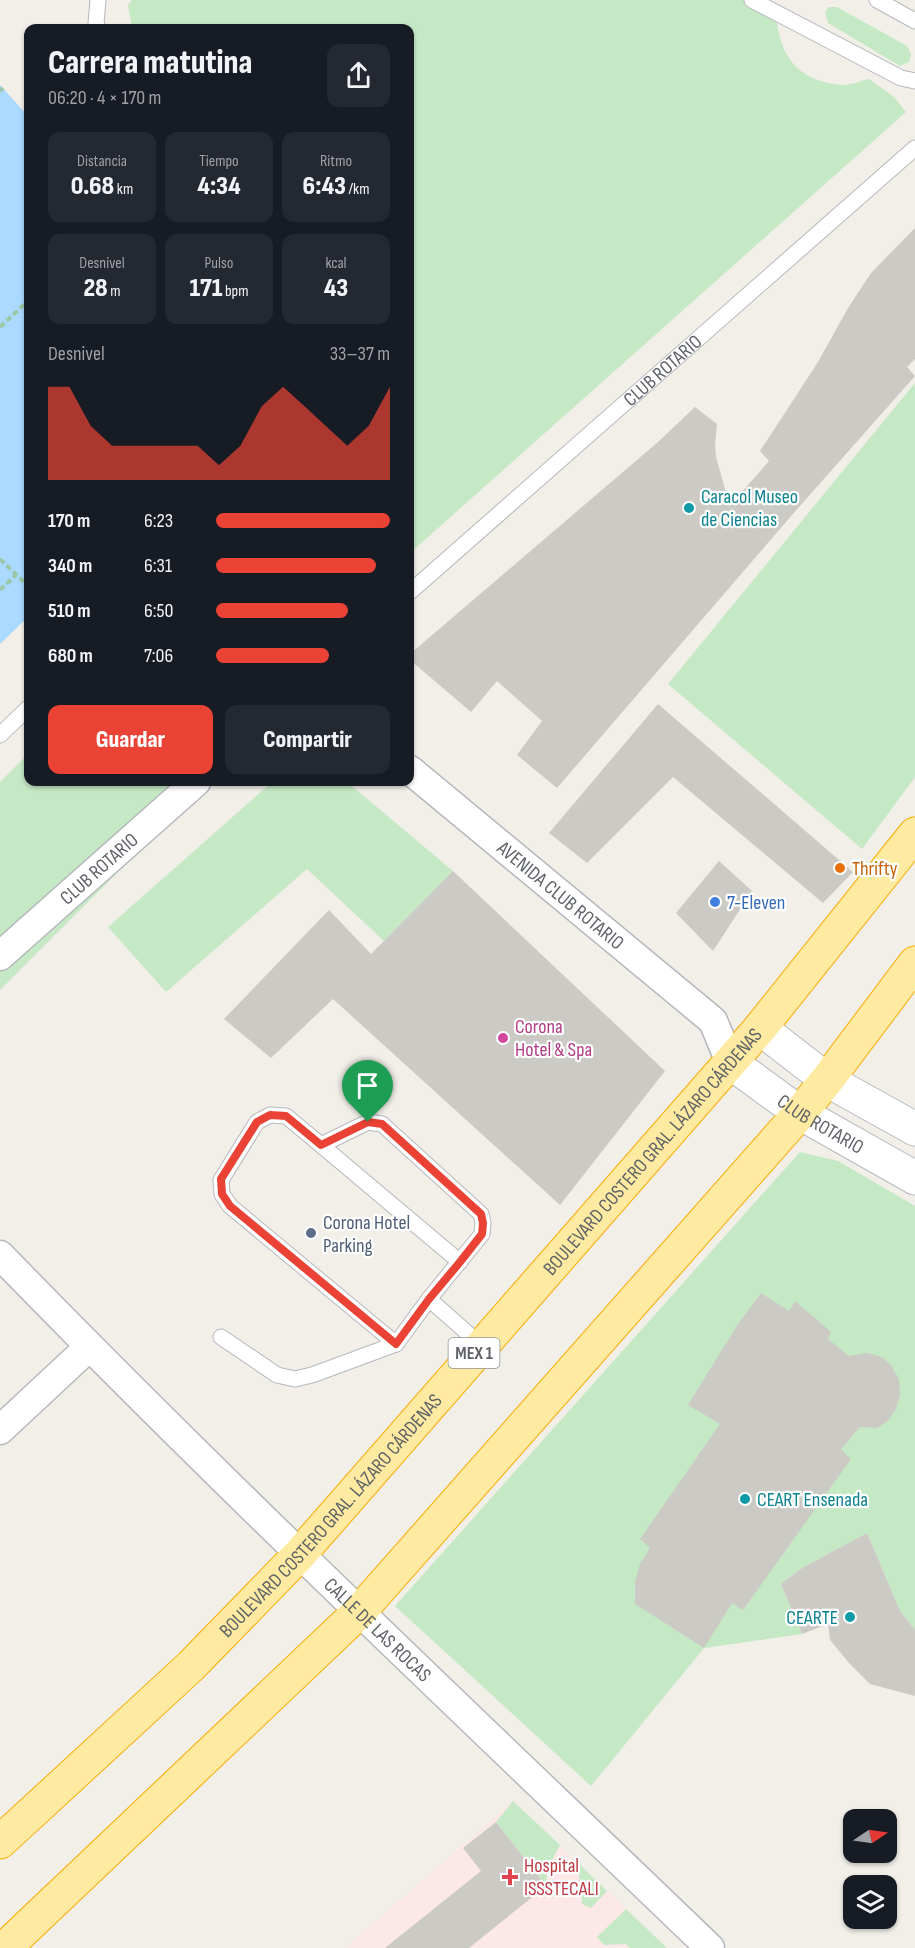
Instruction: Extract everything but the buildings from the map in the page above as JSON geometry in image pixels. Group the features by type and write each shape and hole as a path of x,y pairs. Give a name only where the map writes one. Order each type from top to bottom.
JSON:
{"highway":[{"name":"BOULEVARD COSTERO GRAL. LÁZARO CÁRDENAS","path":"0,1842 191,1666 300,1554 760,1028 915,834"},
{"path":"6,1948 360,1611 800,1113 915,963"}],"main road":[{"name":"CLUB ROTARIO","path":"760,1028 827,1080 915,1129"},
{"name":"CLUB ROTARIO","path":"730,1062 800,1113 915,1178"}],"street":[{"name":"AVENIDA CLUB ROTARIO","path":"414,773 713,1021 730,1062"},
{"name":"CLUB ROTARIO","path":"0,956 191,786"},
{"path":"713,1021 760,1028"},
{"name":"CALLE DE LAS ROCAS","path":"0,1255 89,1347 300,1554 710,1948"},
{"path":"0,1430 89,1347"}],"lane":[{"path":"96,24 98,0"},
{"path":"752,0 901,78 915,81"},
{"path":"877,0 915,21"},
{"name":"CLUB ROTARIO","path":"414,588 915,148"},
{"path":"0,735 24,712"},
{"path":"396,1344 230,1206 222,1194 221,1179 257,1122 270,1115 286,1116 460,1262"},
{"path":"220,1337 278,1375 295,1379 396,1344 482,1234 481,1214 382,1124 368,1122 321,1145"},
{"path":"429,1299 481,1345"}],"path":[{"path":"0,327 24,306"},
{"path":"0,559 24,582"},
{"path":"0,591 16,575"}],"shaded area":[{"name":"Hospital ISSSTECALI","path":"513,1801 667,1948 345,1948"}],"green space":[{"path":"132,0 752,0 776,13 781,42 786,54 802,72 826,83 842,85 869,79 894,97 906,112 414,549 414,24 131,24 128,5"},
{"path":"829,7 837,7 907,46 911,54 909,62 900,66 828,23 825,12"},
{"path":"915,383 915,777 862,849 668,684"},
{"path":"24,758 24,786 204,786 0,990 0,782"},
{"path":"267,786 352,786 453,871 384,941 307,869 166,992 108,927"},
{"name":"CEARTE","path":"800,1152 838,1161 915,1206 915,1630 900,1611 867,1533 802,1568 781,1584 802,1634 704,1648 591,1786 395,1606"},
{"path":"513,1801 560,1845 547,1870 546,1886 496,1822"},
{"path":"578,1863 607,1891 591,1908 582,1904"},
{"path":"626,1909 667,1948 630,1948 626,1944 604,1945 597,1937"}],"water":[{"path":"0,85 24,112 24,621 0,644"}],"place":[{"name":"Caracol Museo de Ciencias","path":"689,508"},
{"name":"Thrifty","path":"840,868"},
{"name":"7-Eleven","path":"715,902"},
{"name":"Corona Hotel & Spa","path":"503,1038"},
{"name":"Corona Hotel Parking","path":"311,1233"},
{"name":"CEART Ensenada","path":"745,1499"},
{"name":"CEARTE","path":"850,1617"},
{"name":"Hospital ISSSTECALI","path":"510,1877"}],"route":[{"path":"270,1115 286,1116 321,1145 368,1122 382,1124 481,1214 483,1223 482,1234 396,1344 230,1206 222,1194 221,1179 257,1122 270,1115"}]}
